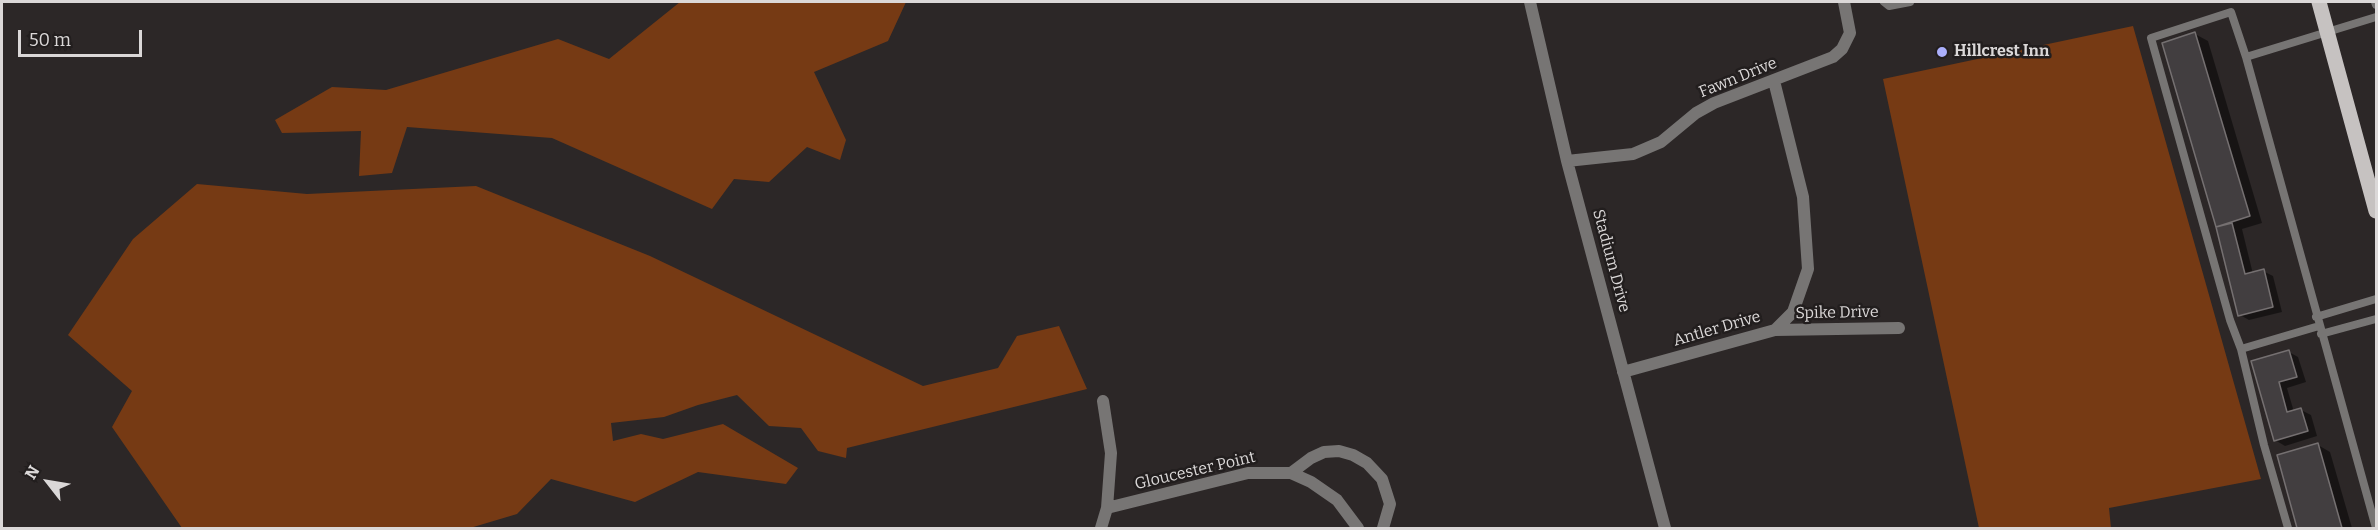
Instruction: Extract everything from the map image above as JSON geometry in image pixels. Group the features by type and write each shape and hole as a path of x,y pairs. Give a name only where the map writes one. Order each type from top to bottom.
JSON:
{"main road":[{"path":"2319,2 2376,211"}],"street":[{"name":"Stadium Drive","path":"1530,2 1567,161 1665,528"},
{"name":"Fawn Drive","path":"1567,161 1633,154 1661,142 1696,113 1714,103 1833,57 1842,49 1850,33 1844,2"},
{"name":"Antler Drive","path":"1623,372 1775,330 1793,312 1808,269 1803,197 1774,81"},
{"name":"Spike Drive","path":"1775,330 1899,328"},
{"path":"1101,528 1107,508 1111,453 1103,401"},
{"path":"1291,473 1323,452 1339,451 1353,455 1367,463 1382,479 1390,504 1383,528"},
{"name":"Gloucester Point","path":"1107,508 1248,473 1291,473 1311,482 1337,500 1358,528"}],"lane":[{"path":"1884,2 1889,6 1910,2"},
{"path":"2288,528 2264,445 2241,349 2230,320 2151,38 2231,12 2246,57 2376,528"},
{"path":"2246,57 2376,17"},
{"path":"2316,317 2376,299"},
{"path":"2241,349 2376,319"}],"shaded area":[{"path":"680,2 906,2 888,41 814,72 846,140 840,160 807,147 769,182 734,179 712,209 552,138 407,127 392,173 359,176 361,131 282,133 275,120 332,87 386,90 558,39 609,59"},
{"path":"2133,26 2261,479 2109,508 2111,528 1979,528 1883,79"},
{"path":"197,184 307,194 476,186 650,256 923,386 998,368 1017,336 1059,326 1087,389 847,448 846,458 818,451 801,428 769,426 737,395 664,417 611,423 613,441 641,434 663,439 723,424 798,468 786,484 698,472 635,502 551,479 517,514 470,528 182,528 112,427 132,391 68,335 133,239"}],"building":[{"path":"2195,32 2250,216 2216,227 2162,43"},
{"path":"2232,223 2245,274 2264,269 2273,307 2238,316 2216,227"},
{"path":"2289,350 2297,377 2279,382 2287,412 2301,408 2308,431 2274,441 2251,361"},
{"path":"2318,443 2342,528 2297,528 2277,455"}],"place":[{"name":"Hillcrest Inn","path":"1942,52"}]}
